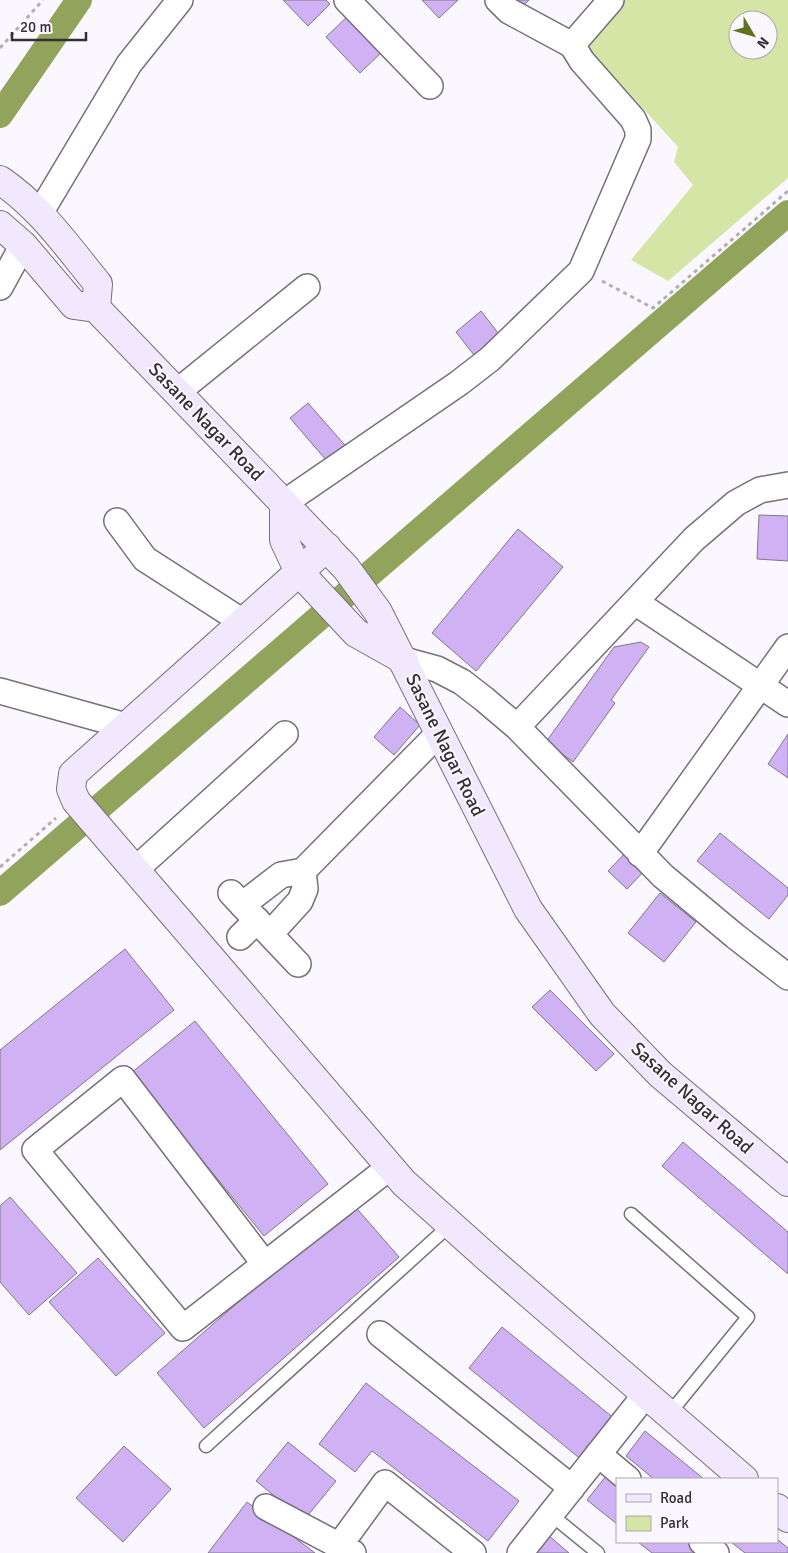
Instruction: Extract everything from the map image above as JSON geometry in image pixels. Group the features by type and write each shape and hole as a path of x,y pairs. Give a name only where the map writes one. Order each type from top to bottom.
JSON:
{"street":[{"path":"40,213 129,64 180,0"},
{"path":"347,0 430,86"},
{"path":"498,0 509,11 572,45 582,61 633,119 638,130 638,139 581,271 490,359 467,377 284,503 284,540 298,572 356,633 404,660 437,669 462,682 517,727 640,854 735,936 786,970"},
{"path":"572,45 611,0"},
{"path":"0,225 24,245 74,305 96,308 98,284 40,213 5,183"},
{"path":"0,287 24,245"},
{"path":"177,392 307,287"},
{"name":"Sasane Nagar Road","path":"96,308 327,547 346,568 378,612 404,660 528,909 602,1014 660,1074 788,1182"},
{"path":"517,727 694,539 736,503 760,490 788,485"},
{"path":"117,521 145,558 243,622"},
{"path":"327,547 73,774 71,789 76,801 404,1183 743,1478"},
{"path":"635,602 788,704"},
{"path":"640,854 788,647"},
{"path":"0,691 126,726"},
{"path":"248,918 281,875 303,871 439,733"},
{"path":"136,870 285,734"},
{"path":"248,918 300,900 305,889 303,871"},
{"path":"248,918 298,964"},
{"path":"264,1263 122,1079 35,1150 183,1328 264,1263 390,1167"},
{"path":"380,1334 572,1488"},
{"path":"520,1553 646,1394"},
{"path":"598,1454 627,1478"},
{"path":"266,1507 346,1549 385,1483 473,1553"},
{"path":"778,1509 788,1518"},
{"path":"703,1543 716,1553"}],"lane":[{"path":"631,1214 748,1317 669,1414"},
{"path":"206,1446 450,1225"},
{"path":"550,1514 598,1553"}],"path":[{"path":"0,48 43,0"},
{"path":"581,271 653,308 788,191"},
{"path":"0,867 76,801"}],"green space":[{"path":"624,0 788,0 788,178 668,281 631,260 693,185 674,162 678,147 590,50 589,41"}],"building":[{"path":"283,0 326,0 330,4 308,26"},
{"path":"422,0 458,0 439,18"},
{"path":"513,0 529,0 521,8"},
{"path":"349,15 384,50 360,73 326,37"},
{"path":"481,311 502,338 477,359 456,332"},
{"path":"308,403 350,451 332,467 290,418"},
{"path":"759,515 788,516 788,561 757,559"},
{"path":"518,529 563,567 476,671 432,633"},
{"path":"641,642 649,647 611,700 615,703 573,762 546,742 614,647"},
{"path":"400,707 420,725 394,755 374,737"},
{"path":"788,734 788,778 768,764"},
{"path":"720,833 788,888 788,895 769,919 697,861"},
{"path":"629,849 648,867 627,889 608,871"},
{"path":"660,893 696,922 664,962 628,933"},
{"path":"125,949 174,1010 0,1150 0,1050"},
{"path":"550,990 614,1054 596,1071 532,1007"},
{"path":"195,1021 328,1184 264,1236 131,1073"},
{"path":"683,1142 788,1232 788,1274 662,1166"},
{"path":"10,1197 77,1273 29,1315 0,1282 0,1206"},
{"path":"352,1203 399,1257 204,1428 157,1373"},
{"path":"98,1258 165,1333 116,1376 49,1302"},
{"path":"502,1327 616,1420 583,1461 469,1368"},
{"path":"366,1383 519,1501 488,1541 372,1451 355,1472 319,1444"},
{"path":"645,1431 703,1478 653,1478 626,1456"},
{"path":"288,1442 336,1481 304,1520 256,1481"},
{"path":"124,1446 171,1489 123,1542 76,1498"},
{"path":"606,1476 616,1483 616,1523 587,1500"},
{"path":"247,1502 315,1553 208,1553"},
{"path":"548,1535 569,1553 532,1553"},
{"path":"778,1540 788,1548 788,1553 745,1553 732,1543 778,1543"},
{"path":"639,1543 689,1543 702,1553 652,1553"}],"waterway":[{"path":"0,115 79,0"},
{"path":"0,893 788,213"}]}
